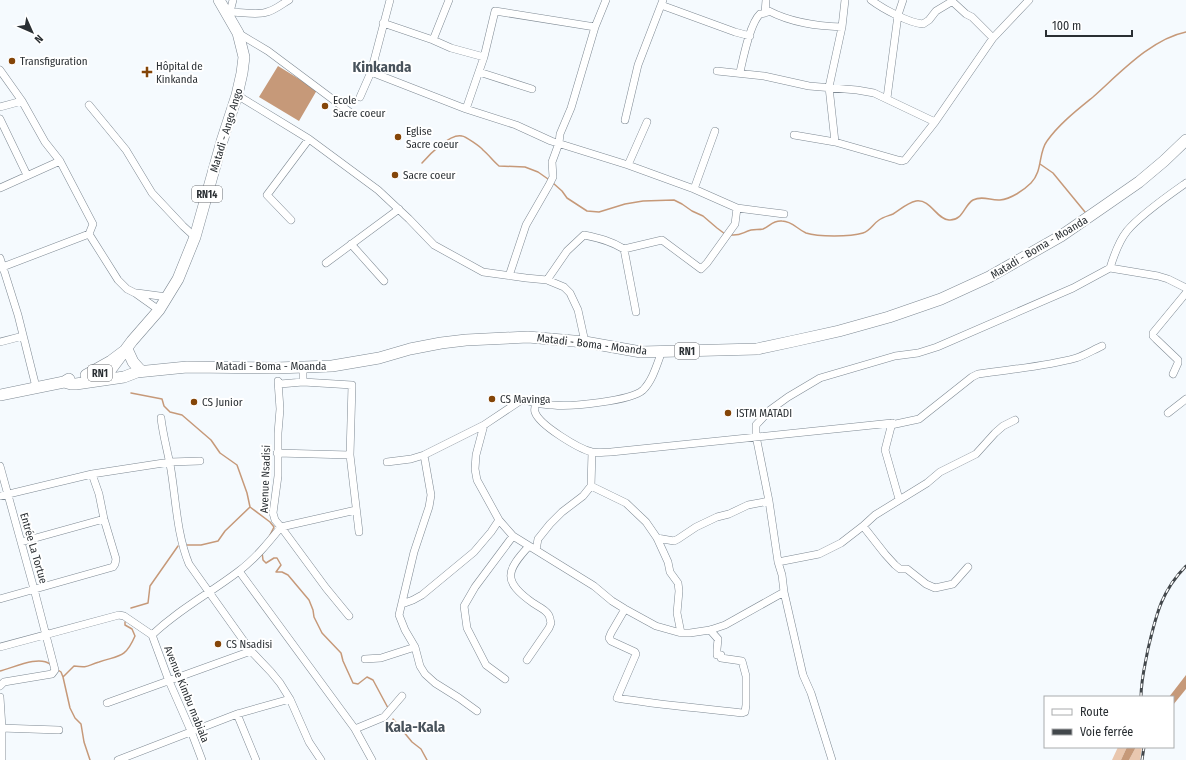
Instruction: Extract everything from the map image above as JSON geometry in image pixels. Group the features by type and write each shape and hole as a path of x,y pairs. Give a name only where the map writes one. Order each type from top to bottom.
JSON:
{"highway":[{"name":"Matadi - Ango Ango","path":"106,376 160,310 178,279 195,236 222,140 237,95 244,57 238,33 228,12 220,0"},
{"name":"Matadi - Boma - Moanda","path":"0,395 64,382 86,375 130,376 139,372 204,366 276,368 332,366 379,358 417,348 466,340 528,337 585,342 641,352 757,349 839,331 889,317 941,299 989,278 1062,236 1139,182 1186,140"},
{"path":"86,375 111,361 127,349 132,362 139,372"},
{"name":"Matadi - Boma - Moanda","path":"64,382 71,384 106,376"}],"street":[{"path":"233,0 228,12 267,12 289,0"},
{"path":"360,97 371,72 390,0"},
{"path":"433,40 449,0"},
{"path":"509,276 526,225 550,185 552,177 552,162 559,143 560,134 571,108 595,28 606,0"},
{"path":"765,14 766,0"},
{"path":"835,142 828,87 842,27 845,0"},
{"path":"871,0 887,11 914,23 923,24 940,9 955,1 966,14 972,17 993,38"},
{"path":"887,98 898,15 903,0"},
{"path":"794,135 835,142 902,161 908,157 935,122 993,38 1029,0"},
{"path":"625,120 638,65 662,3 735,32 750,36"},
{"path":"466,109 484,57 495,10 595,28"},
{"path":"740,72 745,50 758,16 769,11 779,16 796,21 819,26 842,27"},
{"path":"383,23 433,40 451,48 484,57"},
{"path":"238,33 268,51 350,113"},
{"path":"0,70 22,100 45,142 60,161 92,224 89,234 118,280 127,289 160,310"},
{"path":"717,71 740,72 809,86 874,93 935,122"},
{"path":"371,72 466,109 516,125 551,141 628,165 694,189 737,208 784,214"},
{"path":"479,72 532,89"},
{"path":"237,95 309,139 378,190 399,208 434,245 483,272 547,280 564,287 570,293 578,310 585,342"},
{"path":"0,107 22,100"},
{"path":"90,105 126,150 152,193 183,226 195,236"},
{"path":"0,119 27,175"},
{"path":"628,165 647,122"},
{"path":"694,189 715,131"},
{"path":"291,220 267,195 309,139"},
{"path":"0,188 60,161"},
{"path":"1110,268 1115,254 1128,231 1155,206 1186,183"},
{"path":"326,263 399,208"},
{"path":"624,249 662,240 701,269 735,224 737,208"},
{"path":"2,267 89,234"},
{"path":"547,280 567,251 584,235 605,239 624,249 636,312"},
{"path":"351,244 384,281"},
{"path":"0,258 36,387"},
{"path":"832,760 811,693 803,675 784,592 769,501 756,436 756,425 770,410 788,397 820,378 895,356 918,353 937,347 1073,288 1110,268 1158,276 1186,288"},
{"path":"135,293 167,298"},
{"path":"1173,374 1178,360 1156,340 1153,333 1186,293"},
{"path":"0,342 23,336"},
{"path":"536,403 535,412 539,419 557,435 592,452 611,452 892,423 892,425 919,419 966,380 978,374 1054,363 1078,357 1102,346"},
{"path":"387,462 411,459 424,455 484,425 525,399 536,403 555,406 605,402 632,396 642,391 647,385 662,351"},
{"path":"303,367 303,382"},
{"name":"Avenue Nsadisi","path":"276,368 280,409 277,453 278,476 273,513 275,520 348,616"},
{"path":"278,380 280,384 303,382 352,385 350,455 359,532"},
{"path":"1168,413 1186,399"},
{"path":"161,418 163,434 170,462 184,550 189,564 251,651 271,672 290,699 309,742 321,760"},
{"path":"778,562 819,554 840,543 875,515 899,499 927,483 947,468 976,454 1003,426 1015,420"},
{"path":"892,423 886,450 899,499"},
{"path":"484,425 476,455 475,469 477,480 499,520 513,536 594,586 612,601 625,609 656,626 681,633 690,633 710,630 725,625 784,592"},
{"path":"536,550 538,539 550,524 562,512 583,496 591,486 592,452"},
{"path":"277,453 350,455"},
{"path":"424,455 431,495 429,507 414,552 399,615 415,647 420,666 425,674 435,683 477,711"},
{"path":"4,495 92,474 170,462 200,461"},
{"name":"Entrée La Tortue","path":"0,466 4,495 21,542 54,662 54,672 52,674 4,682 0,686"},
{"path":"0,600 113,567 116,559 92,474"},
{"path":"591,486 626,503 646,522 657,538 668,562 670,572 678,583 679,591 677,613 681,633"},
{"path":"657,538 674,541 696,527 717,517 748,506 769,501"},
{"path":"0,648 119,615 124,616 152,635 182,609 240,571 268,544 281,527 356,510"},
{"path":"21,542 104,519"},
{"path":"402,604 422,595 474,552 499,520"},
{"path":"863,526 895,565 900,569 907,570 926,584 935,588 953,584 968,567"},
{"path":"505,679 486,664 467,628 464,606 475,587 513,536"},
{"path":"527,660 551,623 548,614 520,594 513,585 511,579 510,574 516,560 529,546"},
{"path":"240,571 355,729 372,760"},
{"path":"625,609 609,638 611,641 635,652 636,654 617,698 649,703 742,713 745,712 746,676 742,661 720,658 721,655 717,655 716,649 718,640 710,630"},
{"name":"Avenue Kimbu mabiala","path":"152,635 168,681 191,731 202,760"},
{"path":"365,659 381,658 415,647"},
{"path":"107,703 251,651"},
{"path":"355,729 384,717 402,696"},
{"path":"0,697 2,760"},
{"path":"118,760 237,714 290,699"},
{"path":"237,714 256,760"},
{"path":"1,728 59,730"}],"shaded area":[{"path":"278,66 317,90 299,121 259,97"},
{"path":"1186,675 1186,689 1174,704 1174,696 1170,696"},
{"path":"1118,748 1127,748 1121,760 1112,760"},
{"path":"1127,748 1135,748 1129,760 1121,760"},
{"path":"1135,748 1142,748 1140,760 1129,760"}],"waterway":[{"path":"731,235 763,229 774,222 779,221 789,222 806,233 811,234 834,236 850,235 865,232 884,217 893,214 916,201 926,203 944,219 954,220 973,200 984,198 1000,200 1013,196 1025,188 1035,178 1044,146 1063,123 1136,58 1160,42 1186,32"},
{"path":"422,163 446,141 457,136 464,136 479,147 499,166 525,167 538,172 548,179"},
{"path":"1040,164 1053,173 1085,212"},
{"path":"553,183 567,198 587,211 599,212 625,204 643,201 674,200 703,216 725,234"},
{"path":"131,393 162,399 164,406 170,412 182,415 211,440 220,453 237,465 247,493 250,507 225,531 218,541 201,545 187,545"},
{"path":"250,507 270,522 274,527 269,537"},
{"path":"131,608 148,603 150,586 178,546"},
{"path":"262,552 263,560 266,563 274,558 277,558 281,565 276,572 282,572 288,575 309,600 314,617 322,633 341,653 353,683 358,684 367,677 373,680 388,708"},
{"path":"63,677 74,666 87,666 117,657 128,649 135,636 132,629 125,625 125,622"},
{"path":"0,671 32,661 50,664"},
{"path":"58,670 61,672 63,677 70,708 75,718 81,724 84,742 90,760"},
{"path":"393,719 412,742 421,749 427,760"}],"railway":[{"path":"1141,696 1144,667 1157,615 1165,595 1178,575 1186,566"},
{"path":"1142,760 1144,748"}],"place":[{"name":"Transfiguration","path":"12,61"},
{"name":"Hôpital de Kinkanda","path":"147,72"},
{"name":"Ecole Sacre coeur","path":"325,106"},
{"name":"Eglise Sacre coeur","path":"398,137"},
{"name":"Sacre coeur","path":"395,175"},
{"name":"CS Mavinga","path":"492,399"},
{"name":"CS Junior","path":"194,402"},
{"name":"ISTM MATADI","path":"728,413"},
{"name":"CS Nsadisi","path":"218,644"}],"district":[{"name":"Kinkanda","path":"382,67"},
{"name":"Kala-Kala","path":"415,727"}]}
